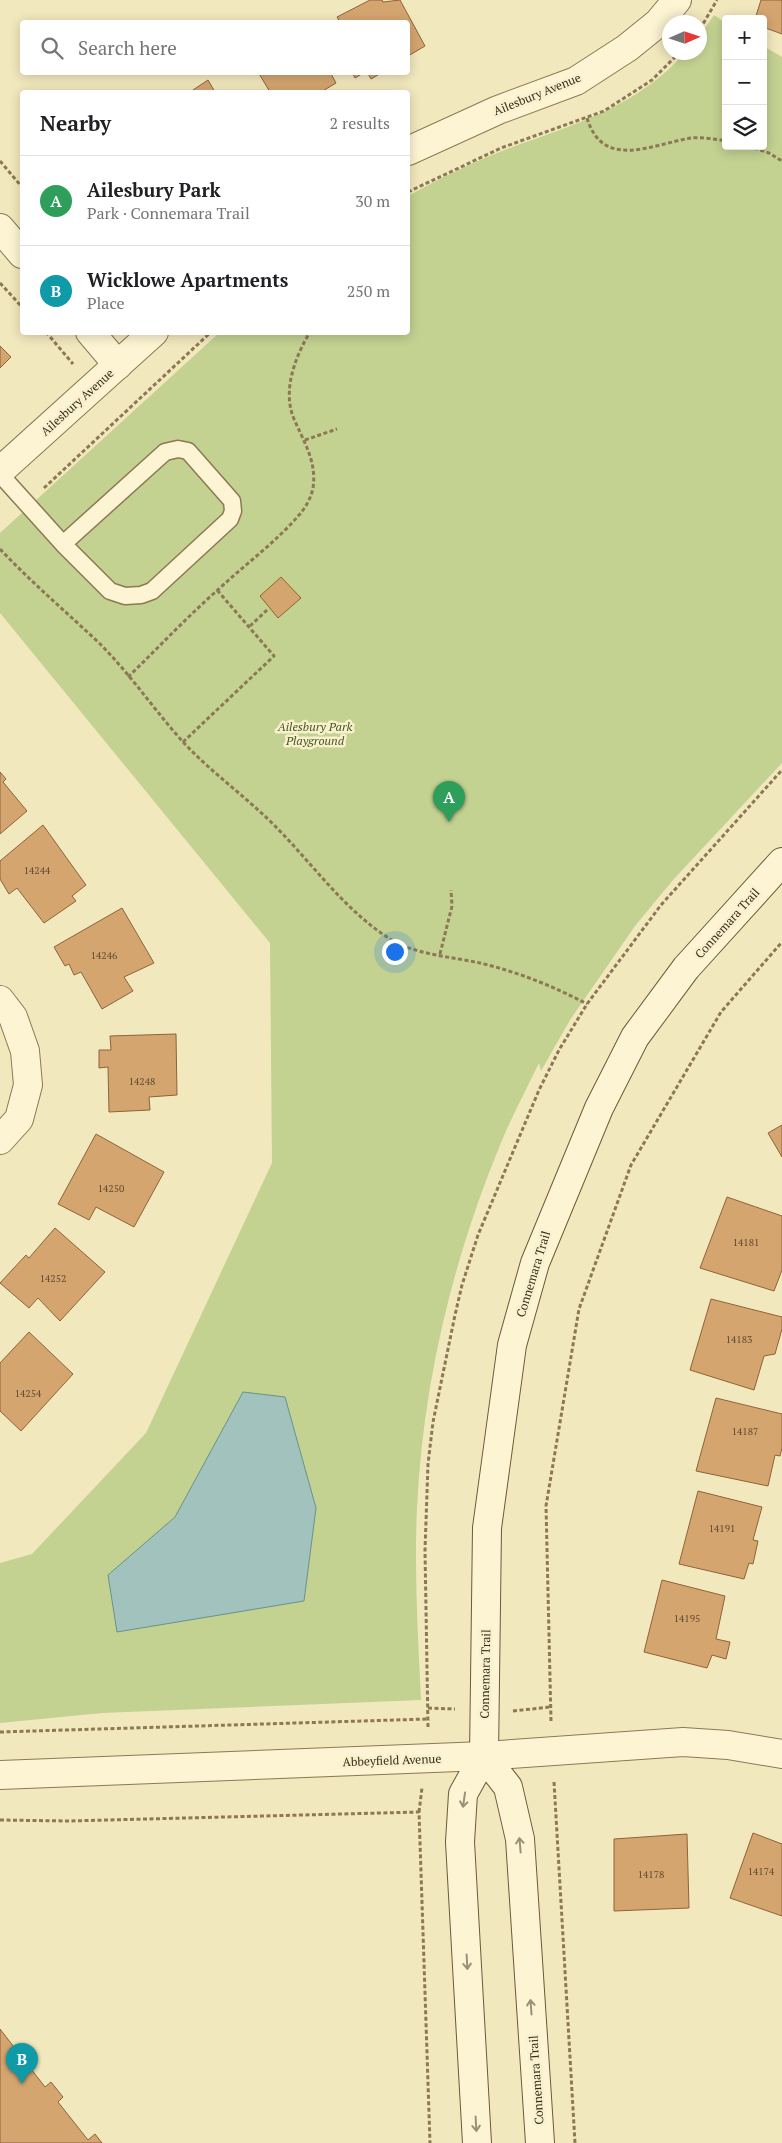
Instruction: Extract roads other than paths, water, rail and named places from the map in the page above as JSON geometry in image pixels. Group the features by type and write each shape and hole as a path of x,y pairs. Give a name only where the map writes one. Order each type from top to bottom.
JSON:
{"street":[{"name":"Ailesbury Avenue","path":"410,150 498,110 576,81 627,48 658,23 677,0"},
{"path":"0,228 20,252"},
{"path":"93,335 118,365"},
{"name":"Ailesbury Avenue","path":"0,473 151,335"},
{"name":"Connemara Trail","path":"477,2143 460,1842 463,1794 484,1756 486,1528 512,1345 535,1263 599,1108 635,1037 686,968 782,862"},
{"path":"0,1000 13,1017 25,1050 28,1085 19,1119 0,1140"},
{"name":"Abbeyfield Avenue","path":"0,1775 484,1756 683,1742 728,1745 782,1754"},
{"name":"Connemara Trail","path":"484,1756 508,1788 520,1839 540,2143"}],"lane":[{"path":"0,473 63,544 110,591 125,596 141,595 152,591 230,519 233,511 232,502 188,451 178,449 165,452 63,544"}],"water":[{"path":"243,1392 285,1397 316,1508 304,1601 117,1632 108,1575 175,1517"}],"place":[{"name":"Ailesbury Park","path":"449,822"},
{"name":"Wicklowe Apartments","path":"22,2084"}],"park label":[{"name":"Ailesbury Park Playground","path":"315,733"}]}
